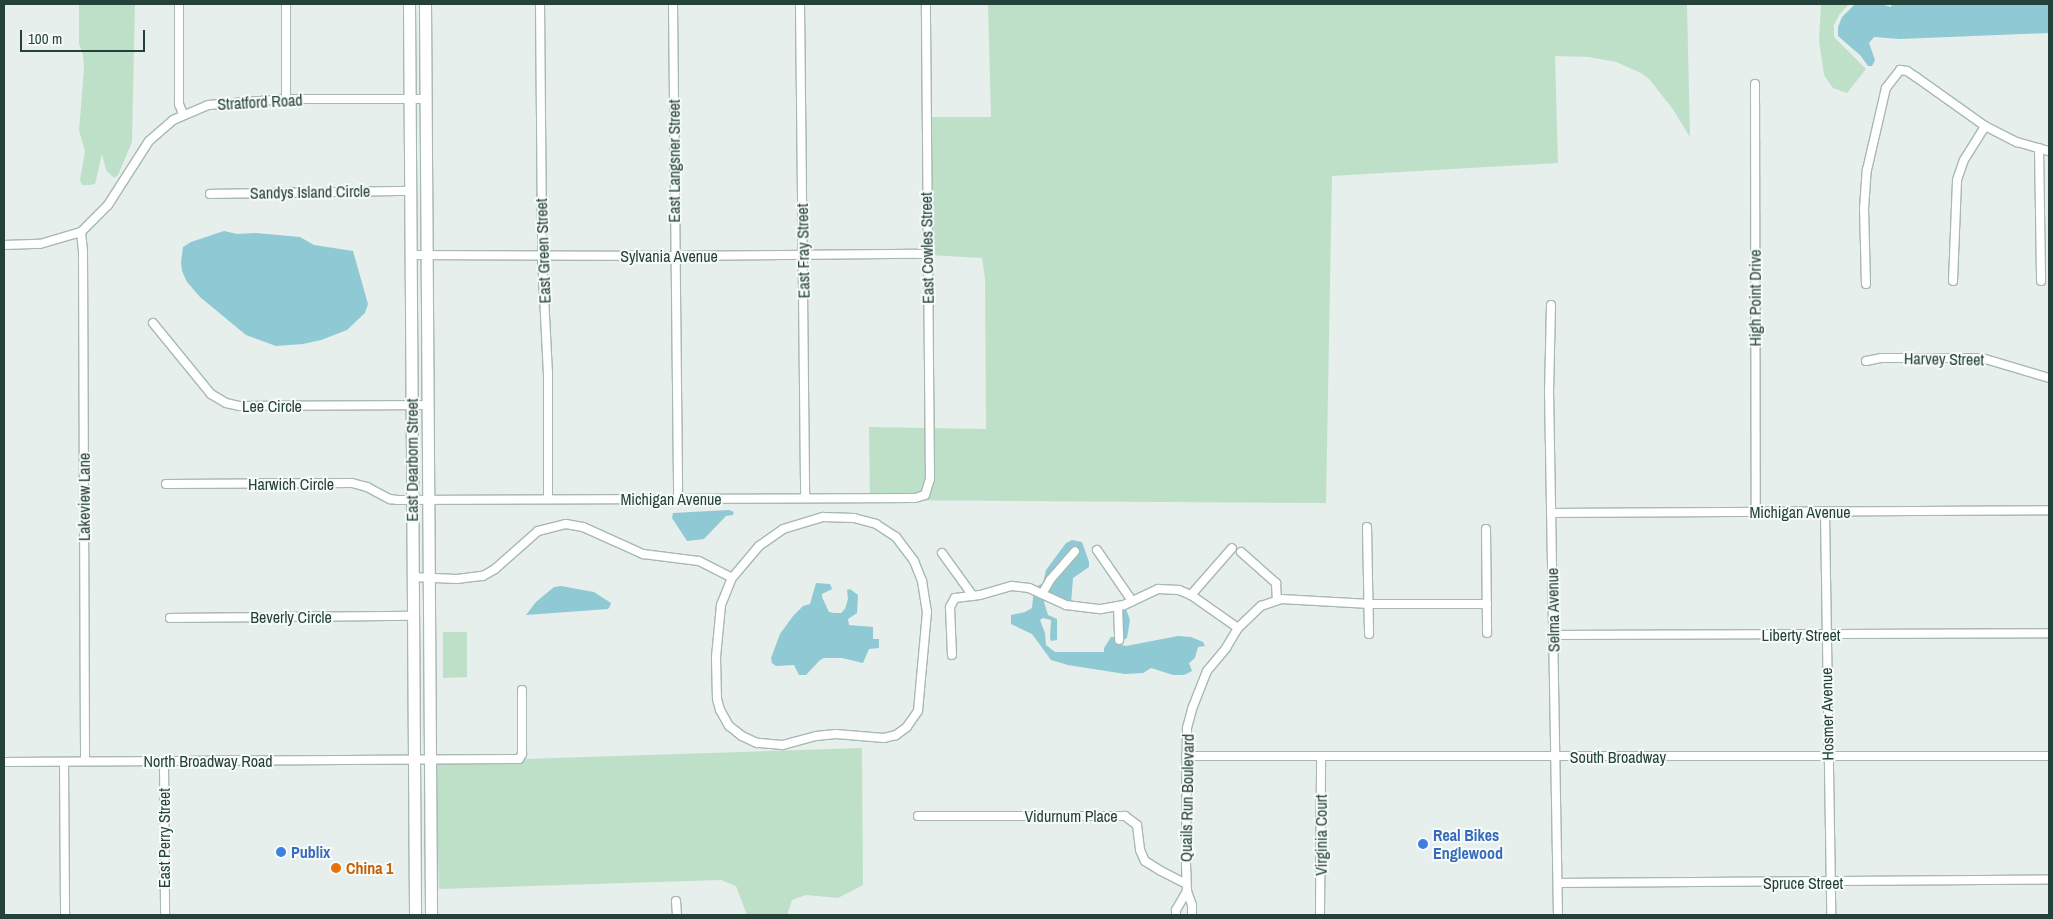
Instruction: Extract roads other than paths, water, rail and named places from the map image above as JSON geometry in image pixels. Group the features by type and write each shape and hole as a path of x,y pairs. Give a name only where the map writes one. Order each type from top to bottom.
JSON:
{"main road":[{"name":"East Dearborn Street","path":"409,4 415,915"},
{"name":"East Dearborn Street","path":"425,4 432,915"}],"street":[{"path":"179,4 179,104 183,114"},
{"path":"286,4 286,99"},
{"name":"East Green Street","path":"540,4 542,256 548,373 548,499"},
{"name":"East Langsner Street","path":"673,4 674,256 678,499"},
{"name":"East Fray Street","path":"800,4 805,498"},
{"name":"East Cowles Street","path":"926,4 930,479 928,492"},
{"path":"1866,284 1864,209 1867,170 1886,88 1895,73 1900,70 1907,71 1985,126 2012,140 2049,151"},
{"name":"High Point Drive","path":"1755,84 1756,512"},
{"name":"Stratford Road","path":"4,245 45,243 81,232 108,205 149,141 173,120 183,114 220,103 286,99 425,99"},
{"path":"1953,281 1957,180 1964,160 1985,126"},
{"path":"2039,148 2041,281"},
{"name":"Sandys Island Circle","path":"210,194 410,191"},
{"name":"Lakeview Lane","path":"81,232 83,262 85,761"},
{"name":"Sylvania Avenue","path":"411,255 674,256 927,254"},
{"name":"Selma Avenue","path":"1551,305 1553,635 1558,915"},
{"name":"Lee Circle","path":"153,322 211,394 226,403 239,406 427,405"},
{"name":"Harvey Street","path":"1866,361 1882,358 1982,358 2049,378"},
{"name":"Harwich Circle","path":"166,484 352,483 368,487 390,499 412,500"},
{"name":"Michigan Avenue","path":"412,500 915,498 928,492"},
{"name":"Michigan Avenue","path":"1552,513 1825,513 2049,510"},
{"name":"Hosmer Avenue","path":"1825,513 1831,915"},
{"path":"828,516 854,518 876,524 889,532 901,543 914,561 922,581 926,604 920,703 913,720 902,732 884,738 874,739 836,734 775,746 748,740 734,730 720,710 716,684 719,615 732,578 747,558 771,537 783,529 809,520 828,516"},
{"path":"412,577 457,579 483,576 494,569 534,533 544,528 566,524 583,527 643,554 699,561 732,578"},
{"path":"1367,528 1369,634"},
{"path":"1486,530 1487,633"},
{"path":"1191,595 1232,548"},
{"path":"1097,550 1132,601"},
{"path":"1042,594 1050,580 1075,551"},
{"path":"1241,552 1276,583 1277,600"},
{"path":"942,553 973,596"},
{"path":"952,655 950,607 955,598 973,596 1012,586 1029,588 1074,607 1101,609 1118,606 1158,589 1178,590 1191,595 1238,628"},
{"name":"Quails Run Boulevard","path":"1192,915 1192,905 1187,887 1186,756 1188,728 1204,679 1238,628 1261,606 1277,600 1316,599 1368,603 1487,604"},
{"path":"1118,606 1119,640"},
{"name":"Beverly Circle","path":"170,618 412,616"},
{"name":"Liberty Street","path":"1553,635 2049,633"},
{"name":"North Broadway Road","path":"4,762 519,760 522,754 522,690"},
{"name":"South Broadway","path":"1186,756 1555,758 2049,756"},
{"name":"Virginia Court","path":"1320,915 1321,756"},
{"name":"East Perry Street","path":"164,761 165,915"},
{"path":"64,762 65,915"},
{"name":"Vidurnum Place","path":"918,816 1124,816 1137,825 1140,850 1145,861 1187,887"},
{"name":"Spruce Street","path":"1558,883 1831,883 2049,880"},
{"name":"Quails Run Boulevard","path":"1176,915 1176,910 1187,887"},
{"path":"676,901 677,915"}],"water":[{"path":"1855,4 1880,4 1891,7 1892,4 2049,4 2049,33 1900,39 1874,37 1869,43 1875,60 1872,66 1868,66 1861,56 1838,36 1838,27 1842,17"},
{"path":"224,231 237,234 256,233 300,237 314,245 353,251 368,304 365,313 347,330 321,340 303,344 276,346 246,335 200,297 187,282 182,271 183,247 191,242"},
{"path":"729,510 734,512 733,515 726,516 704,539 687,541 672,518 673,513"},
{"path":"1072,540 1082,542 1089,567 1073,578 1071,604 1047,598 1044,602 1048,615 1057,619 1057,640 1051,641 1051,620 1043,618 1040,620 1045,633 1046,645 1055,652 1104,652 1104,648 1111,637 1118,637 1116,610 1125,606 1130,620 1127,638 1120,642 1122,645 1126,646 1178,636 1191,637 1203,642 1205,646 1198,647 1195,658 1189,663 1192,671 1184,675 1173,675 1151,668 1143,673 1125,674 1068,665 1051,660 1032,634 1011,624 1011,615 1025,612 1032,608 1034,588 1043,583 1046,570 1066,543"},
{"path":"816,583 830,584 832,589 822,594 829,612 841,613 845,609 848,599 847,590 850,589 858,595 857,613 848,619 849,625 873,627 873,639 879,639 879,648 869,649 863,663 842,658 824,658 806,675 799,675 794,665 776,666 772,663 771,658 780,634 793,616 803,606 810,604"},
{"path":"561,586 594,592 611,603 610,606 608,609 526,615 536,602 554,587"}],"place":[{"name":"Real Bikes Englewood","path":"1423,844"},
{"name":"Publix","path":"281,852"},
{"name":"China 1","path":"336,868"}]}
